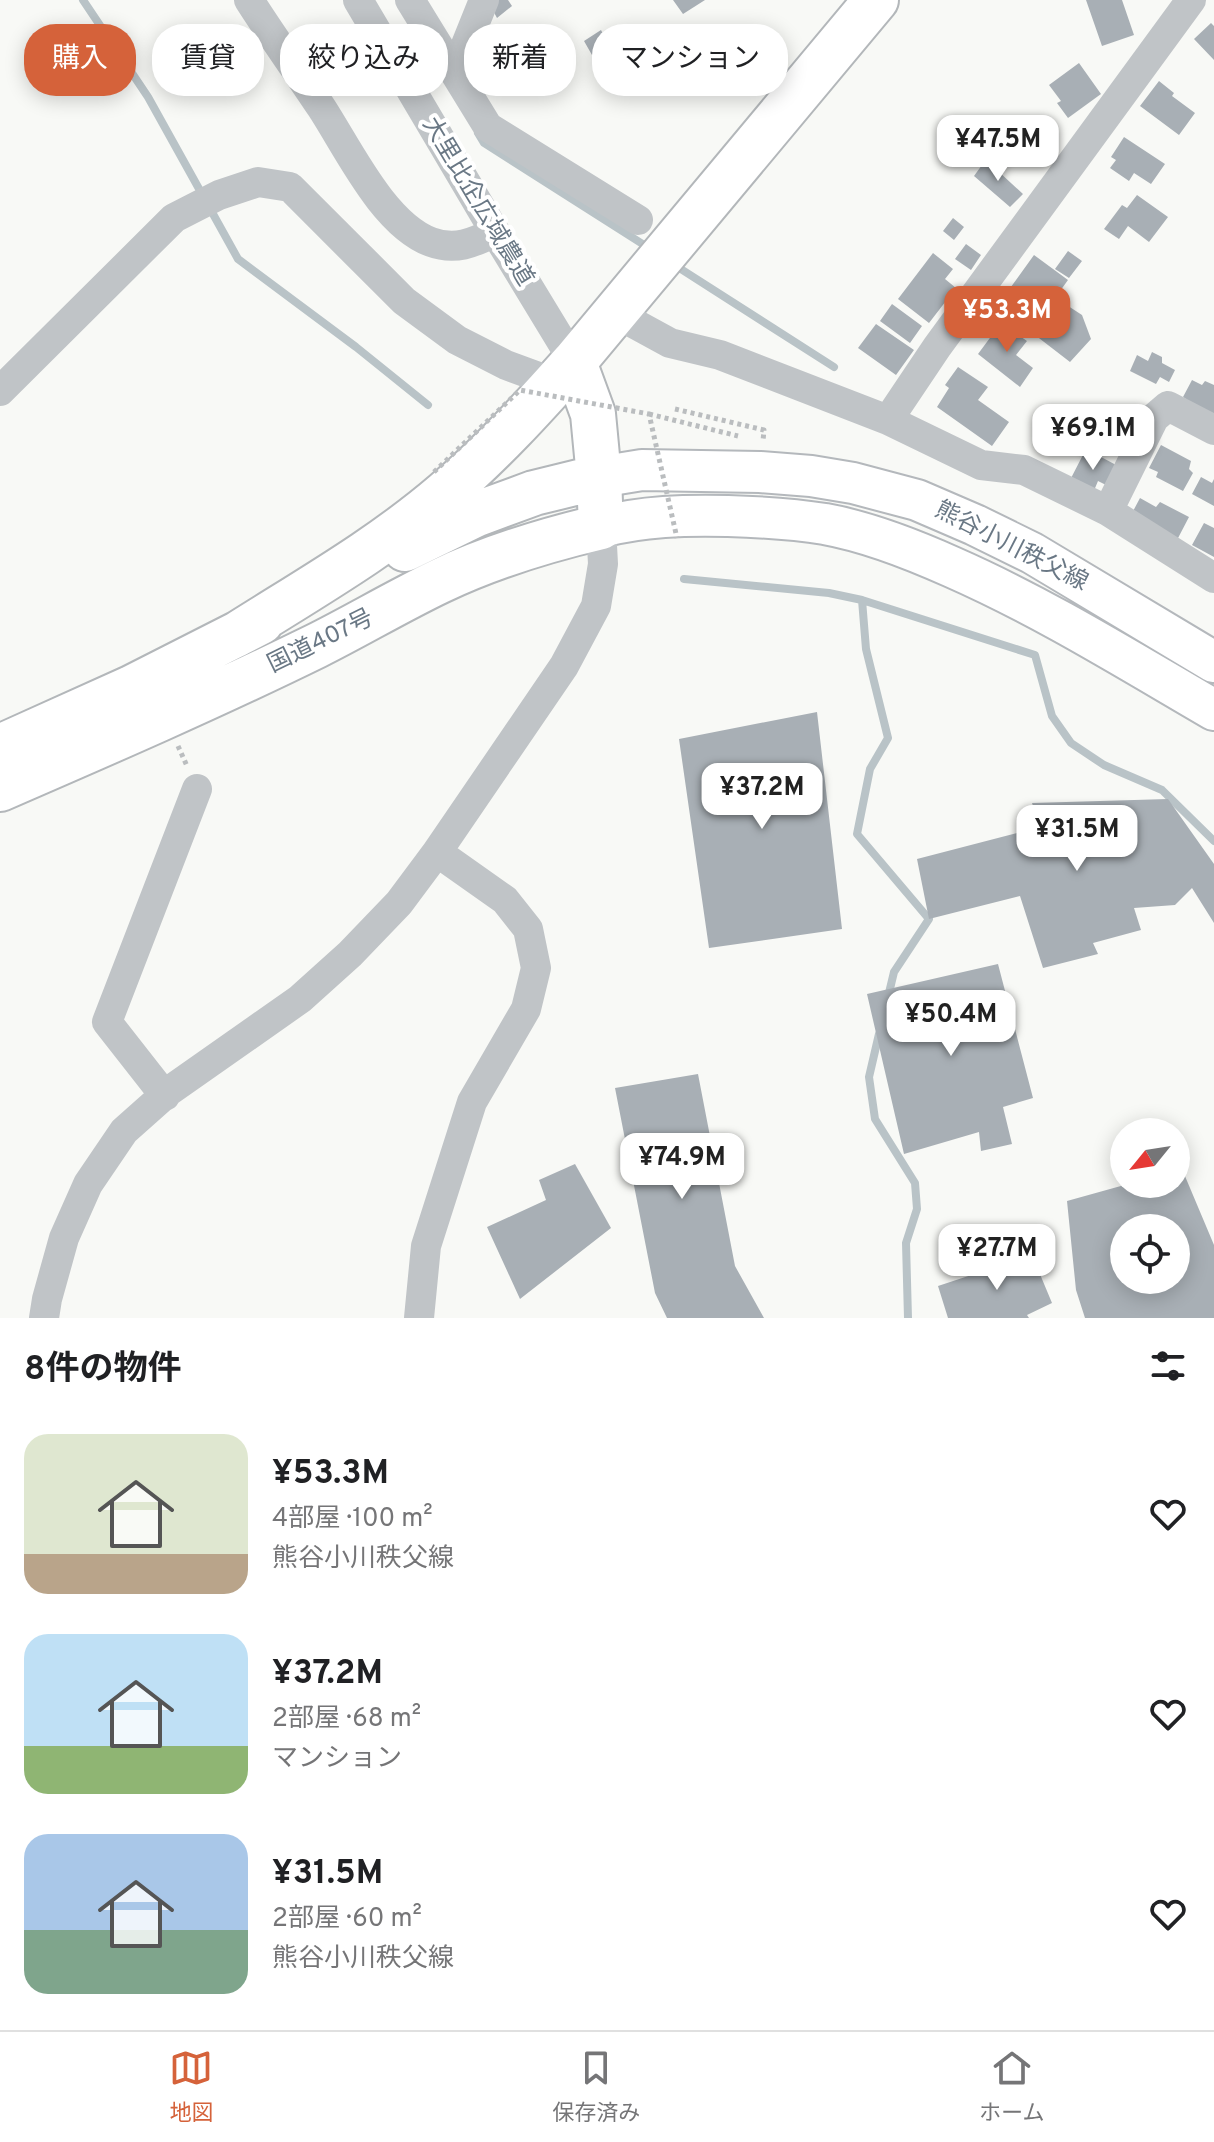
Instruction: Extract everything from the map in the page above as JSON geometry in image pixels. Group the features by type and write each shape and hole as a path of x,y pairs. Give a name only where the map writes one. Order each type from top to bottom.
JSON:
{"highway":[{"name":"国道407号","path":"236,635 383,541 444,494 532,410 615,313 654,245 876,0"},
{"path":"565,373 593,414 601,527"},
{"name":"国道407号","path":"0,747 131,688 477,514 534,493 599,477"},
{"name":"国道407号","path":"0,789 146,726 317,645 452,576 541,542 601,527"}],"main road":[{"name":"熊谷小川秩父線","path":"599,477 642,470 760,472 853,483 917,500 1032,553 1214,662"},
{"name":"熊谷小川秩父線","path":"601,527 649,517 704,515 764,517 826,524 875,536 924,554 1030,603 1214,710"}],"street":[{"path":"249,0 379,200 402,223 430,241 447,246 464,246 495,232"},
{"name":"大里比企広域農道","path":"358,0 495,232 565,373"},
{"path":"410,0 488,127 654,245"},
{"path":"455,72 484,0"},
{"path":"888,420 937,347 1191,0"},
{"path":"0,391 174,218 219,195 258,182 290,187 404,301 457,340 506,365 565,373"},
{"path":"615,313 670,343 720,355 888,420 981,465 1024,470 1108,511 1214,578"},
{"path":"1108,511 1154,418 1168,406 1214,430"},
{"path":"44,1318 64,1238 88,1184 124,1131 165,1096 300,999 350,954 399,903 437,852 564,666 596,606 603,564 601,527"},
{"path":"165,1096 107,1022 197,789"},
{"path":"419,1318 426,1246 472,1102 526,1009 536,968 528,929 505,900 437,852"}],"path":[{"path":"434,472 520,390 649,414 748,438"},
{"path":"675,409 764,430 762,442"},
{"path":"649,414 677,538"}],"building":[{"path":"508,0 512,6 497,18 489,3"},
{"path":"673,0 705,0 683,14"},
{"path":"1086,0 1122,0 1134,35 1102,46"},
{"path":"1211,23 1214,26 1214,60 1194,39"},
{"path":"592,36 592,55 584,41"},
{"path":"1079,63 1101,94 1068,118 1057,103 1061,101 1049,85"},
{"path":"1159,81 1174,93 1172,96 1195,113 1179,135 1140,106"},
{"path":"1124,137 1165,164 1151,184 1134,173 1129,181 1110,168 1116,160 1111,157"},
{"path":"987,158 1023,194 1010,207 974,176"},
{"path":"1137,195 1168,217 1149,242 1128,226 1119,239 1104,229 1122,205 1127,208"},
{"path":"953,218 964,227 954,240 943,231"},
{"path":"966,244 981,255 971,270 955,259"},
{"path":"1068,251 1082,261 1069,278 1055,269"},
{"path":"933,253 953,269 945,279 956,288 929,323 898,299"},
{"path":"1034,255 1068,280 1029,334 995,309"},
{"path":"1062,302 1082,315 1091,339 1070,362 1035,335"},
{"path":"892,304 922,326 910,343 880,321"},
{"path":"1001,323 1027,341 1016,355 1033,368 1020,387 978,354"},
{"path":"876,324 914,350 896,375 858,348"},
{"path":"1152,352 1162,357 1162,363 1175,370 1169,382 1160,377 1156,384 1130,371 1137,355 1148,361"},
{"path":"958,367 988,387 978,400 1009,422 992,446 937,407 949,388 945,385"},
{"path":"1192,380 1202,385 1205,381 1214,385 1214,419 1183,397"},
{"path":"1108,405 1122,412 1125,406 1146,417 1133,442 1104,428 1106,423 1099,422"},
{"path":"1161,445 1191,461 1189,469 1193,473 1183,491 1156,477 1158,472 1149,468"},
{"path":"1086,449 1118,466 1108,486 1098,481 1093,493 1069,482"},
{"path":"1201,477 1212,483 1214,479 1214,506 1192,494"},
{"path":"1140,498 1156,507 1160,502 1189,517 1177,540 1131,515"},
{"path":"1204,523 1214,528 1214,557 1192,545"},
{"path":"817,712 842,929 709,948 679,739"},
{"path":"1168,799 1214,864 1214,923 1192,888 1175,905 1134,908 1141,930 1093,943 1098,954 1043,968 1020,896 929,919 917,859 1040,827 1032,803"},
{"path":"998,964 1033,1098 1003,1107 1012,1144 981,1151 979,1132 904,1154 867,994"},
{"path":"698,1074 735,1266 764,1318 667,1318 655,1293 615,1088"},
{"path":"575,1164 611,1228 520,1299 487,1227 546,1200 539,1180"},
{"path":"1190,1188 1214,1245 1214,1318 1085,1318 1076,1290 1067,1201 1110,1189 1110,1198 1190,1198"},
{"path":"1032,1255 1052,1303 1027,1315 1029,1318 948,1318 938,1286"}],"waterway":[{"path":"83,0 148,97 238,259 428,405"},
{"path":"478,133 484,143 652,250"},
{"path":"673,264 834,367"},
{"path":"684,579 829,593 862,600 1035,655 1052,716 1071,743 1104,765 1162,790 1214,841"},
{"path":"862,600 866,649 888,738 870,769 857,834 929,919 894,972 888,997"},
{"path":"879,1034 869,1077 875,1119 915,1183 917,1209 906,1243 908,1318"}]}
